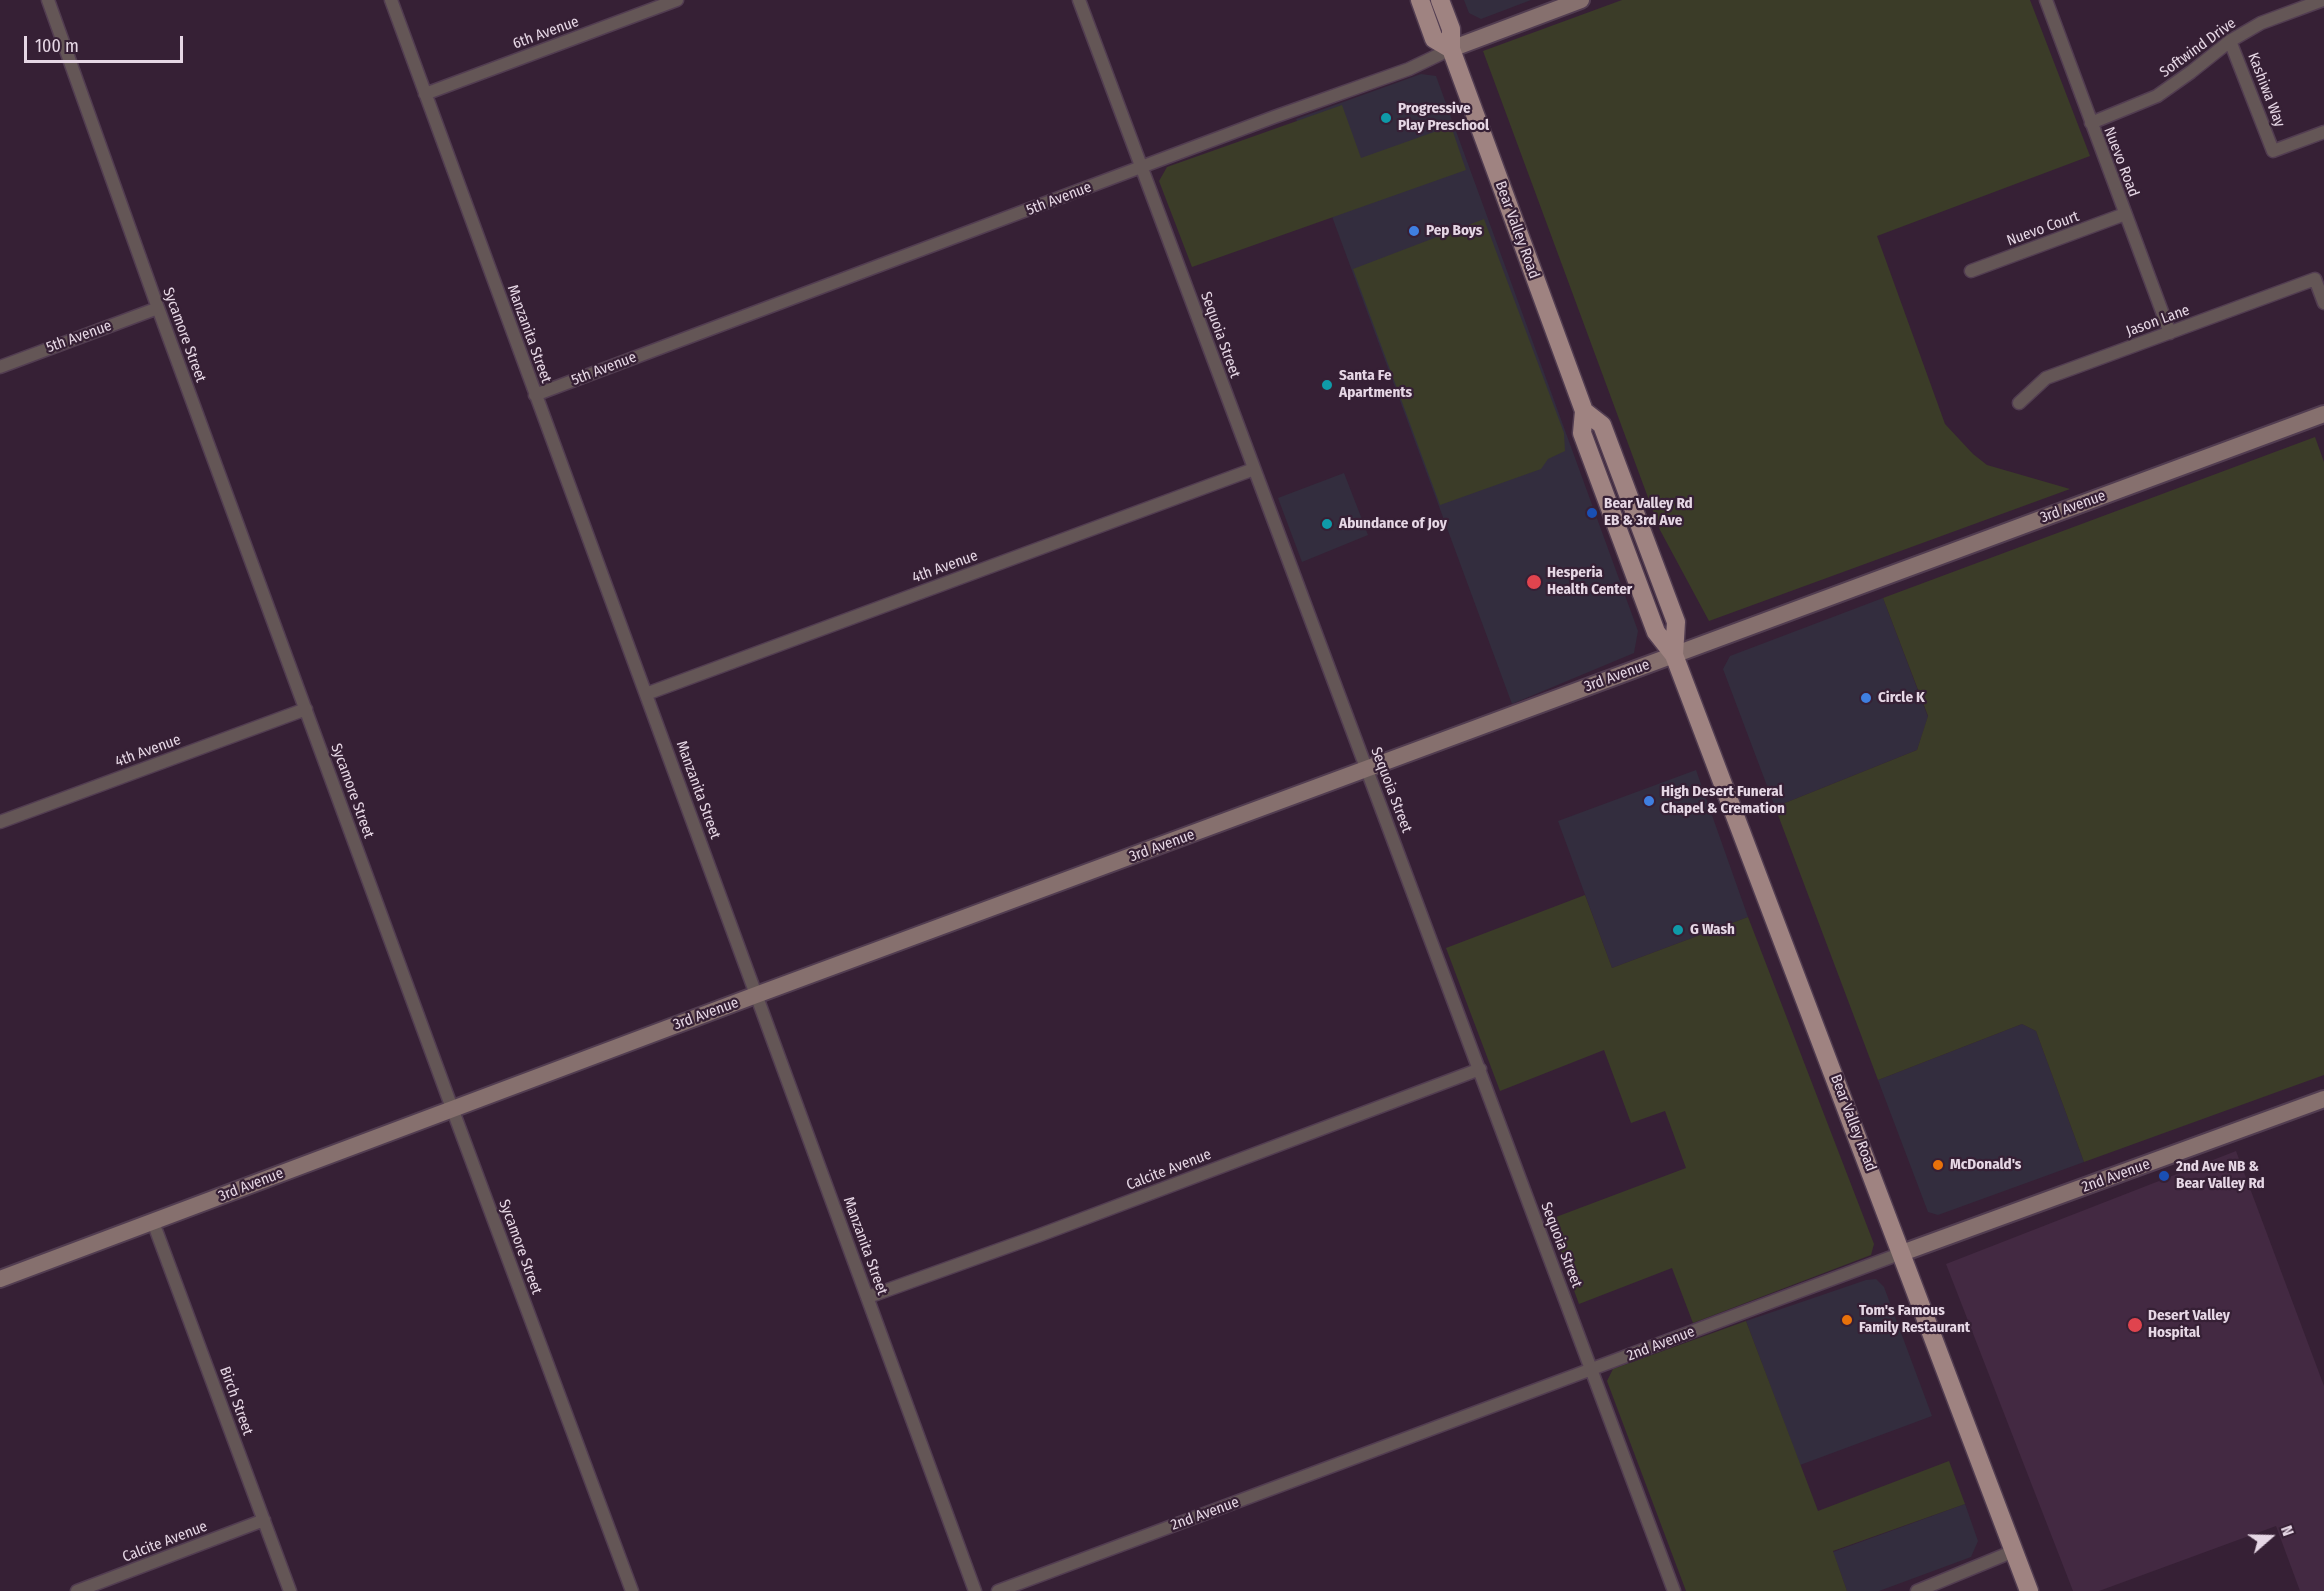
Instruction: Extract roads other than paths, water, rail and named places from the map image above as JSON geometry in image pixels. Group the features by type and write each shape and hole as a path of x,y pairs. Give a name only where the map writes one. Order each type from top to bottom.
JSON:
{"main road":[{"name":"Bear Valley Road","path":"1420,0 1434,39 1451,49"},
{"name":"Bear Valley Road","path":"1440,0 1451,29 1451,49 1584,411 1582,433 1656,632 1674,655 2029,1591"}],"street":[{"name":"Sycamore Street","path":"48,0 158,308 632,1591"},
{"name":"Manzanita Street","path":"391,0 975,1591"},
{"name":"6th Avenue","path":"425,94 677,0"},
{"name":"Sequoia Street","path":"1079,0 1674,1591"},
{"name":"5th Avenue","path":"535,395 1274,117 1409,69 1451,49 1581,0"},
{"name":"Nuevo Road","path":"2046,0 2170,333"},
{"name":"Softwind Drive","path":"2091,123 2157,96 2230,41 2261,23 2323,0"},
{"name":"Kashiwa Way","path":"2230,41 2273,151 2324,132"},
{"name":"Nuevo Court","path":"1971,271 2125,214"},
{"name":"Jason Lane","path":"2019,403 2046,378 2315,279 2324,303"},
{"name":"5th Avenue","path":"0,367 158,308"},
{"name":"3rd Avenue","path":"0,1279 452,1108 2324,414"},
{"name":"4th Avenue","path":"646,694 1254,469"},
{"name":"4th Avenue","path":"0,822 306,709"},
{"name":"Calcite Avenue","path":"868,1297 1040,1236 1480,1069"},
{"name":"2nd Avenue","path":"998,1591 1902,1253 2324,1099"},
{"name":"Birch Street","path":"153,1222 290,1591"},
{"name":"Calcite Avenue","path":"77,1591 264,1520"},
{"path":"1917,1591 2014,1551"}],"place":[{"name":"Progressive Play Preschool","path":"1386,118"},
{"name":"Pep Boys","path":"1414,231"},
{"name":"Santa Fe Apartments","path":"1327,385"},
{"name":"Bear Valley Rd EB & 3rd Ave","path":"1592,513"},
{"name":"Abundance of Joy","path":"1327,524"},
{"name":"Hesperia Health Center","path":"1534,582"},
{"name":"Circle K","path":"1866,698"},
{"name":"High Desert Funeral Chapel & Cremation","path":"1649,801"},
{"name":"G Wash","path":"1678,930"},
{"name":"McDonald's","path":"1938,1165"},
{"name":"2nd Ave NB & Bear Valley Rd","path":"2164,1176"},
{"name":"Tom's Famous Family Restaurant","path":"1847,1320"},
{"name":"Desert Valley Hospital","path":"2135,1325"}]}
